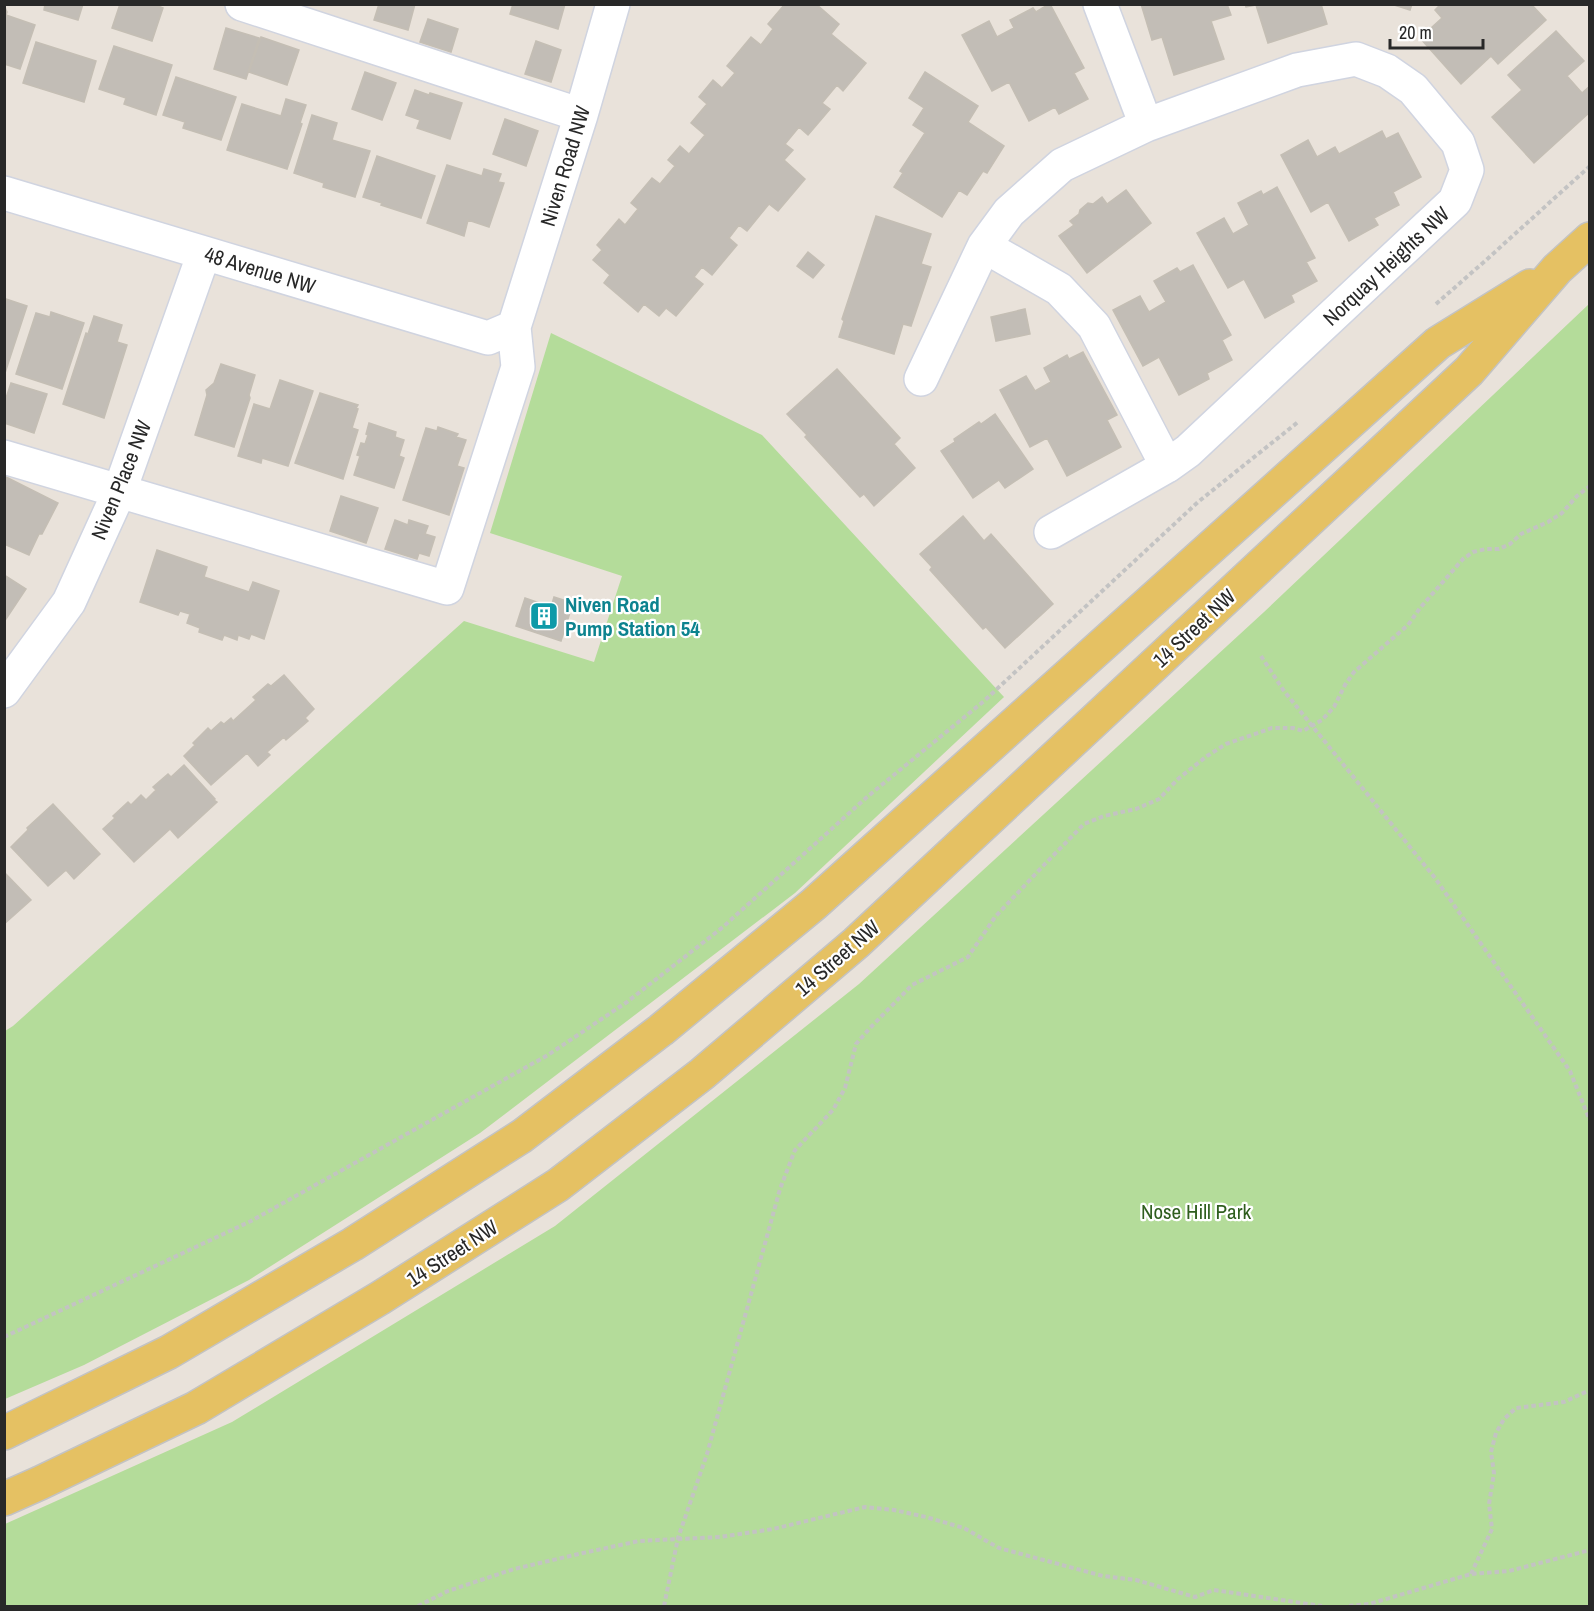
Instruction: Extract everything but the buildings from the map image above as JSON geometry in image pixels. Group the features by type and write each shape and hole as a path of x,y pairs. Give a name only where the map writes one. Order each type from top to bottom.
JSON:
{"main road":[{"name":"14 Street NW","path":"4,1499 196,1408 380,1298 558,1185 702,1074 856,943 1461,379 1557,269 1590,239"},
{"name":"14 Street NW","path":"4,1433 169,1352 353,1244 522,1136 662,1030 814,904 1438,343 1557,269"}],"street":[{"path":"243,4 581,115"},
{"name":"Niven Road NW","path":"514,327 581,115 613,4"},
{"path":"1100,4 1146,125"},
{"name":"Norquay Heights NW","path":"921,380 984,246 1010,212 1062,165 1146,125 1297,70 1356,59 1387,71 1413,89 1458,143 1467,170 1455,201 1188,450 1167,466 1051,532"},
{"name":"48 Avenue NW","path":"4,193 488,338 514,327"},
{"path":"984,246 1059,289 1094,326 1167,466"},
{"name":"Niven Place NW","path":"4,691 69,602 120,490 204,253"},
{"path":"4,457 447,588 518,368 514,327"}],"path":[{"path":"1432,307 1590,166"},
{"path":"4,1337 251,1221 548,1055 627,1002 723,927 867,797 984,701 1198,502 1298,422"},
{"path":"664,1606 678,1538 707,1454 780,1189 795,1150 833,1110 845,1088 856,1044 912,985 968,957 995,917 1084,825 1104,816 1136,809 1159,799 1178,779 1226,744 1272,728 1293,728 1303,731 1312,727 1334,707 1354,672 1408,625 1463,559 1473,552 1499,549 1510,544 1521,534 1562,513 1577,496 1590,486"},
{"path":"1261,656 1312,727 1435,878 1570,1071 1590,1121"},
{"path":"1472,1574 1492,1528 1489,1504 1494,1473 1491,1452 1496,1433 1504,1419 1516,1408 1564,1402 1590,1390"},
{"path":"418,1606 447,1591 514,1569 639,1541 720,1537 773,1529 865,1507 894,1510 964,1528 999,1548 1103,1576 1136,1580 1195,1597 1214,1590 1322,1606"},
{"path":"1349,1606 1381,1601 1472,1574 1509,1570 1590,1550"}],"green space":[{"name":"Nose Hill Park","path":"1589,304 1589,1606 5,1606 5,1524 232,1422 555,1226 859,984 1264,612"},
{"path":"551,333 762,435 1004,697 795,893 480,1133 249,1280 84,1365 5,1399 5,1031 464,621 594,662 622,576 490,533"}],"place":[{"name":"Niven Road Pump Station 54","path":"544,616"}]}
